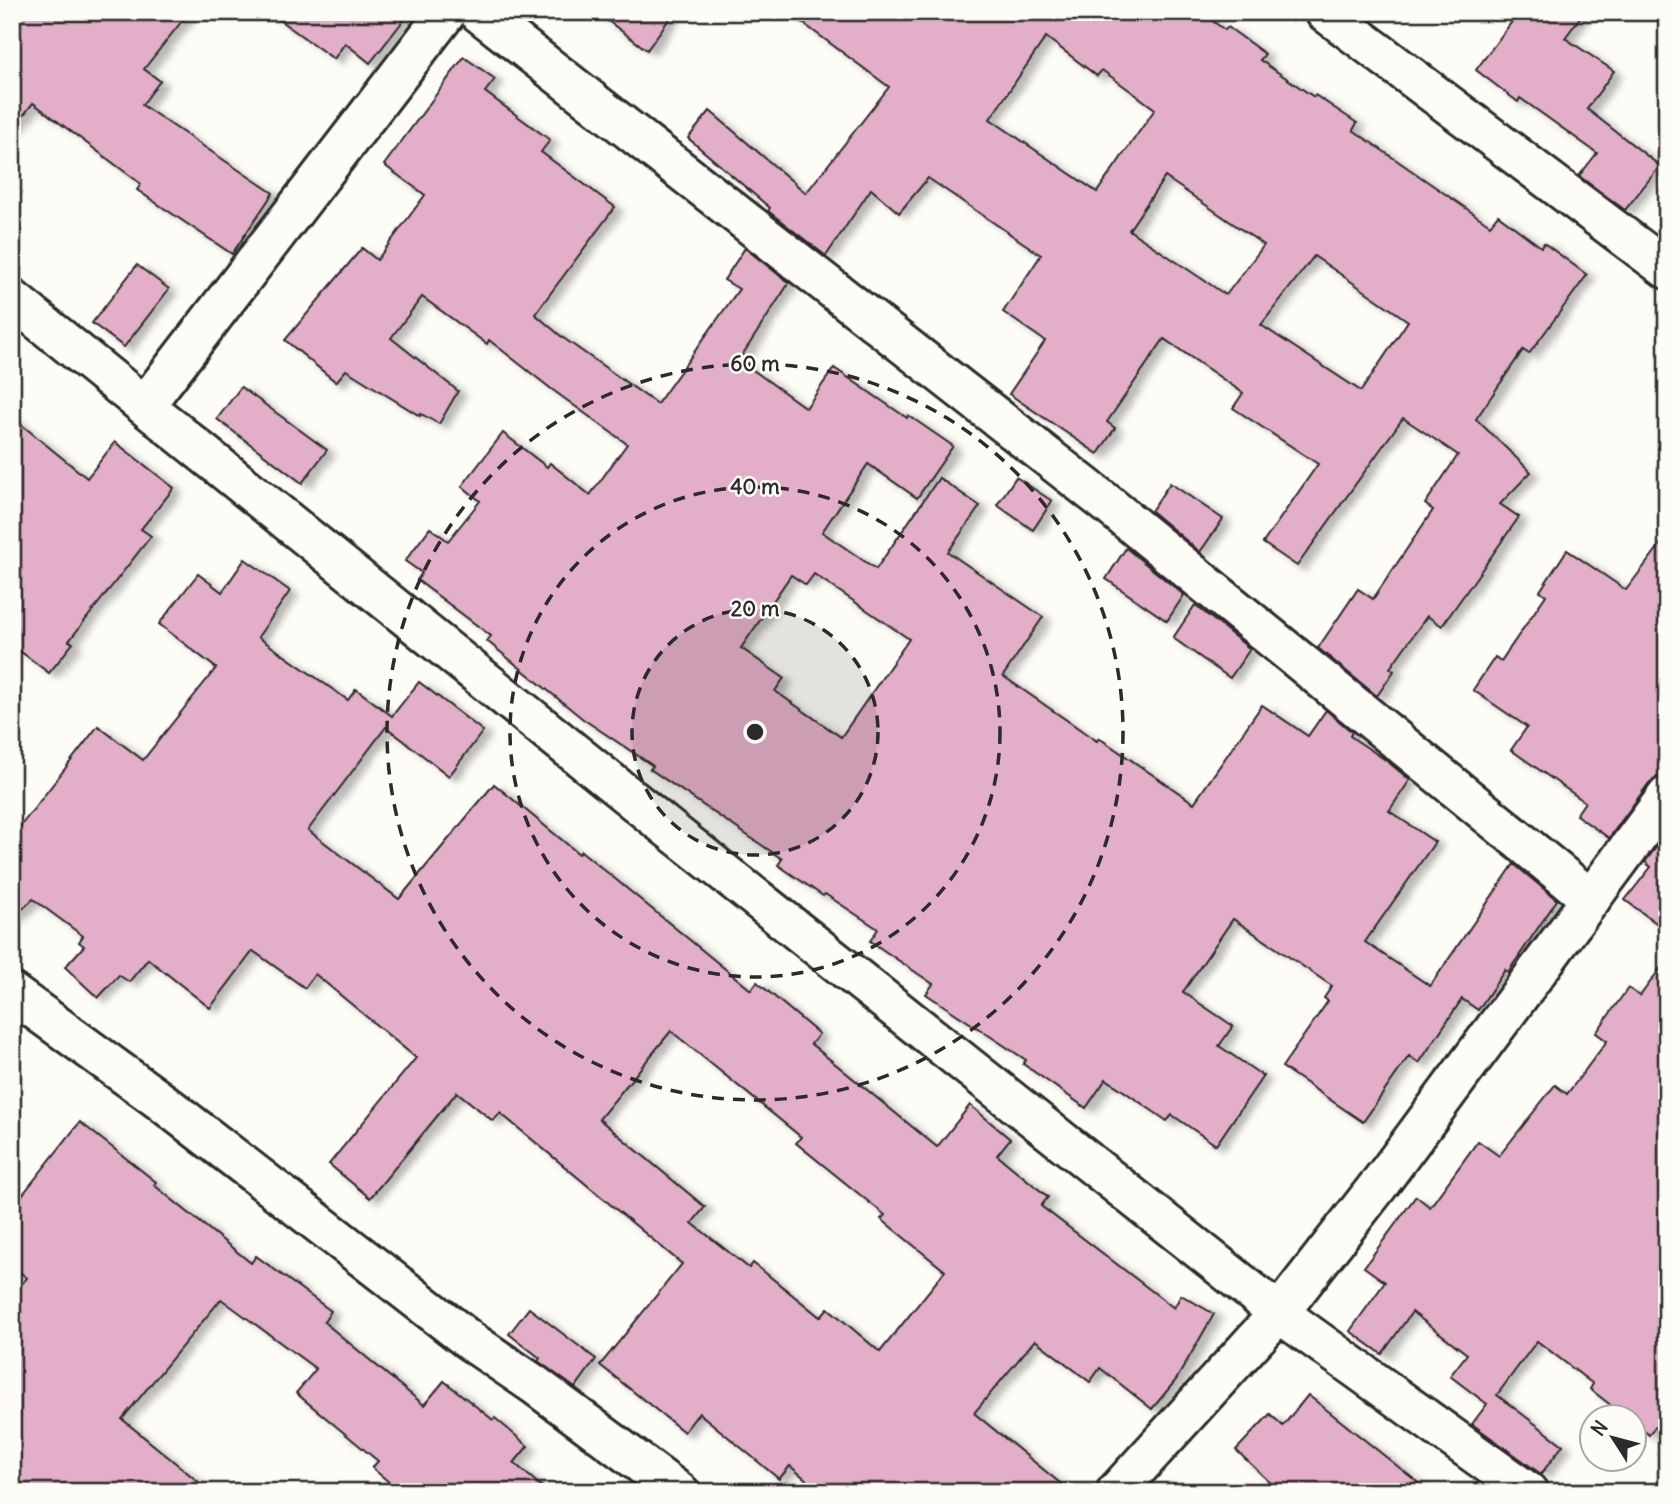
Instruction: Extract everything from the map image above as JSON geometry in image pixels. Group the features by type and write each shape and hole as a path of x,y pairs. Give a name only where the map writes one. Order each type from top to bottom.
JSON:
{"street":[{"path":"145,405 447,12"},
{"path":"478,12 1105,502 1591,899"},
{"path":"1325,12 1667,269"},
{"path":"12,299 658,820 1279,1313 1528,1492"},
{"path":"1116,1492 1279,1313 1384,1178 1667,796"},
{"path":"12,993 162,1102 469,1339 536,1385 679,1492"}],"building":[{"path":"12,12 189,12 144,69 160,81 142,105 273,193 232,254 137,190 141,184 33,103 12,130"},
{"path":"268,12 410,12 370,63 345,43 334,59"},
{"path":"596,12 674,12 647,50"},
{"path":"788,12 1200,12 1225,30 1228,27 1265,54 1260,60 1357,123 1353,130 1490,225 1498,215 1541,247 1544,243 1587,275 1529,354 1523,350 1476,419 1531,472 1500,504 1519,517 1442,626 1427,616 1390,668 1394,671 1377,696 1318,648 1358,589 1373,599 1433,510 1425,504 1458,455 1403,418 1297,566 1263,543 1318,464 1233,408 1243,393 1164,339 1107,422 1115,428 1098,454 1009,394 1045,341 1003,312 1041,255 928,178 899,213 871,189 826,256 768,211 770,208 688,138 710,111 806,193 889,87","holes":["1046,37 1097,76 1102,70 1155,109 1097,192 990,119","1165,177 1264,245 1226,295 1129,230","1314,256 1408,321 1361,391 1261,325"]},
{"path":"1519,12 1584,12 1565,38 1614,71 1587,109 1660,166 1625,210 1579,176 1597,153 1520,98 1518,102 1476,70"},
{"path":"464,57 495,79 485,92 550,140 541,152 615,207 535,314 562,337 657,404 739,289 724,280 745,248 789,283 739,360 806,408 834,368 953,446 917,498 868,464 822,532 876,569 939,478 980,506 948,552 1043,617 1003,676 1194,803 1262,705 1308,736 1326,710 1352,732 1350,736 1410,780 1389,811 1435,842 1365,942 1430,986 1514,864 1557,900 1508,972 1505,970 1478,1010 1462,999 1419,1063 1409,1056 1363,1122 1282,1067 1328,1001 1324,998 1332,986 1233,919 1183,992 1233,1026 1219,1046 1263,1076 1216,1145 1172,1115 1167,1121 1106,1079 1086,1108 1023,1064 1026,1060 926,994 933,984 870,941 878,929 778,865 782,859 650,769 653,766 583,719 487,641 491,636 417,580 422,573 405,561 430,528 448,541 480,501 462,486 503,433 547,467 550,463 590,495 627,444 489,340 487,344 422,297 391,338 458,391 439,424 421,414 420,416 346,370 336,382 285,340 362,248 377,260 425,195 384,165","holes":["814,574 909,639 841,737 775,691 784,678 741,648 791,575 806,585"]},
{"path":"137,265 169,289 124,347 92,323"},
{"path":"241,387 327,450 302,483 217,419"},
{"path":"12,417 87,478 115,442 174,488 141,529 151,536 69,641 73,643 49,673 12,645"},
{"path":"1016,477 1052,501 1033,530 997,505"},
{"path":"1170,483 1223,519 1200,552 1151,511"},
{"path":"1667,536 1667,775 1658,776 1649,783 1609,838 1576,815 1585,802 1511,750 1527,727 1473,690 1495,657 1501,661 1546,595 1540,591 1567,550 1626,590"},
{"path":"1126,548 1184,595 1167,621 1106,579"},
{"path":"245,559 290,591 258,637 348,700 356,689 392,716 419,682 483,731 449,776 386,727 308,830 399,899 494,784 579,854 581,851 751,990 757,982 819,1034 811,1044 937,1147 970,1105 1010,1139 997,1155 1048,1197 1041,1206 1174,1308 1181,1295 1214,1314 1176,1380 1152,1409 1100,1368 1090,1382 1035,1340 974,1413 1071,1492 821,1492 790,1466 779,1479 699,1413 684,1432 600,1365 682,1264 500,1113 493,1121 457,1092 370,1198 329,1164 416,1058 315,974 305,988 253,951 210,1008 148,959 129,982 119,975 98,998 65,967 84,946 79,942 83,936 33,899 12,919 12,837 98,726 143,760 216,668 159,624 198,574 222,592","holes":["671,1031 801,1137 796,1143 885,1215 881,1219 945,1271 880,1352 828,1308 820,1317 753,1263 749,1268 692,1223 705,1207 599,1119"]},
{"path":"1195,605 1250,649 1230,678 1173,638"},
{"path":"1667,833 1667,931 1625,900 1651,867 1645,862"},
{"path":"1667,959 1667,1412 1649,1435 1648,1402 1607,1402 1590,1389 1593,1384 1537,1341 1497,1395 1563,1445 1541,1474 1472,1424 1487,1404 1450,1376 1467,1354 1412,1312 1382,1354 1350,1331 1385,1282 1364,1267 1416,1196 1430,1207 1478,1141 1499,1156 1555,1085 1567,1094 1607,1041 1596,1033 1628,988 1640,996"},
{"path":"80,1122 251,1263 256,1256 331,1311 324,1322 424,1405 444,1381 493,1420 495,1418 528,1446 514,1463 548,1492 401,1492 372,1468 378,1461 296,1393 316,1369 221,1299 122,1419 211,1492 12,1492 12,1295 27,1278 12,1266 12,1208"},
{"path":"529,1308 596,1359 575,1388 538,1361 540,1358 509,1334"},
{"path":"1308,1395 1430,1492 1280,1492 1236,1450 1270,1414 1283,1426"}]}
